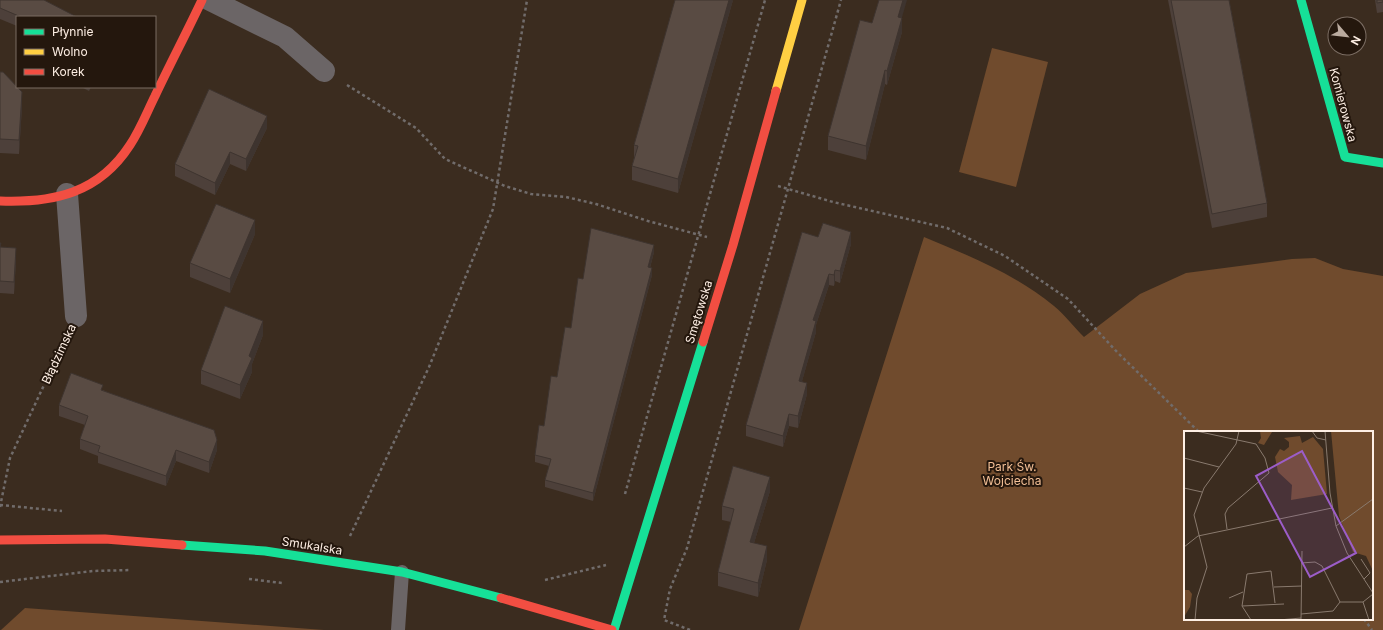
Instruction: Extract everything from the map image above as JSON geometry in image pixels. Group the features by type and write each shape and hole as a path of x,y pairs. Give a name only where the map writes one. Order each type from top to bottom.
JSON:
{"street":[{"path":"0,201 24,203 52,199 86,188 103,176 130,145 202,0"},
{"path":"210,0 285,37 324,71"},
{"name":"Smętowska","path":"613,630 733,244 802,0"},
{"name":"Komierowska","path":"1302,0 1345,157 1383,163"},
{"name":"Błądzimska","path":"67,194 76,316"},
{"name":"Smukalska","path":"0,540 45,538 105,539 265,551 402,572 538,607 613,630"}],"lane":[{"path":"398,630 402,572"}],"path":[{"path":"356,540 349,539 429,367 492,209 527,0"},
{"path":"625,496 765,0"},
{"path":"690,630 664,620 670,589 691,534 841,0"},
{"path":"324,71 416,128 445,159 497,182 531,194 566,198 596,204 648,221 733,244"},
{"path":"751,178 833,202 947,228 1005,256 1068,299 1117,352 1198,431"},
{"name":"Błądzimska","path":"0,505 10,458 76,316"},
{"path":"0,505 64,511"},
{"path":"540,582 606,565 608,557"},
{"path":"0,582 93,571 137,570"},
{"path":"244,578 283,583"},
{"path":"1365,620 1372,630"}],"green space":[{"path":"992,48 1048,62 1016,187 959,172"},
{"name":"Park Św. Wojciecha","path":"924,237 975,259 1024,284 1066,317 1084,337 1140,294 1186,273 1292,259 1315,258 1343,269 1383,276 1383,630 799,630"},
{"path":"25,608 324,630 1,630"}],"building":[{"path":"0,0 44,0 75,16 19,16 0,8"},
{"path":"675,0 729,0 678,179 632,166 638,146 634,145"},
{"path":"879,0 903,0 898,17 902,18 887,71 885,70 866,146 828,136 860,20 872,23"},
{"path":"1171,0 1229,0 1267,203 1212,214"},
{"path":"1377,0 1383,0 1383,2 1377,3"},
{"path":"0,72 3,72 16,86 16,88 18,88 22,92 19,140 0,139"},
{"path":"209,89 267,116 246,159 230,152 215,183 175,164"},
{"path":"216,204 255,220 230,279 190,263"},
{"path":"823,223 851,232 840,271 835,270 834,275 829,274 813,320 816,321 799,381 807,383 798,416 789,414 783,436 746,425 802,232 818,237"},
{"path":"591,228 654,245 648,267 652,268 593,493 545,480 551,459 535,455 539,425 544,426 551,376 557,377 565,327 571,328 578,278 583,279"},
{"path":"0,247 16,248 14,282 0,281"},
{"path":"225,306 263,321 249,356 252,358 240,385 201,370"},
{"path":"71,373 103,385 101,390 214,430 217,440 209,462 176,450 166,476 98,452 100,446 80,439 88,416 59,405"},
{"path":"733,466 770,477 750,542 767,546 758,583 718,572 734,509 722,506"}],"traffic: fast":[{"path":"1301,0 1345,157 1383,163"},
{"path":"614,630 703,342"},
{"path":"182,545 265,551 402,572 501,598"}],"traffic: slow":[{"path":"776,91 802,0"}],"traffic: jam":[{"path":"0,201 39,200 74,192 104,174 118,161 137,133 202,0"},
{"path":"703,342 733,245 776,91"},
{"path":"0,540 105,539 182,545"},
{"path":"501,598 612,630"}]}
